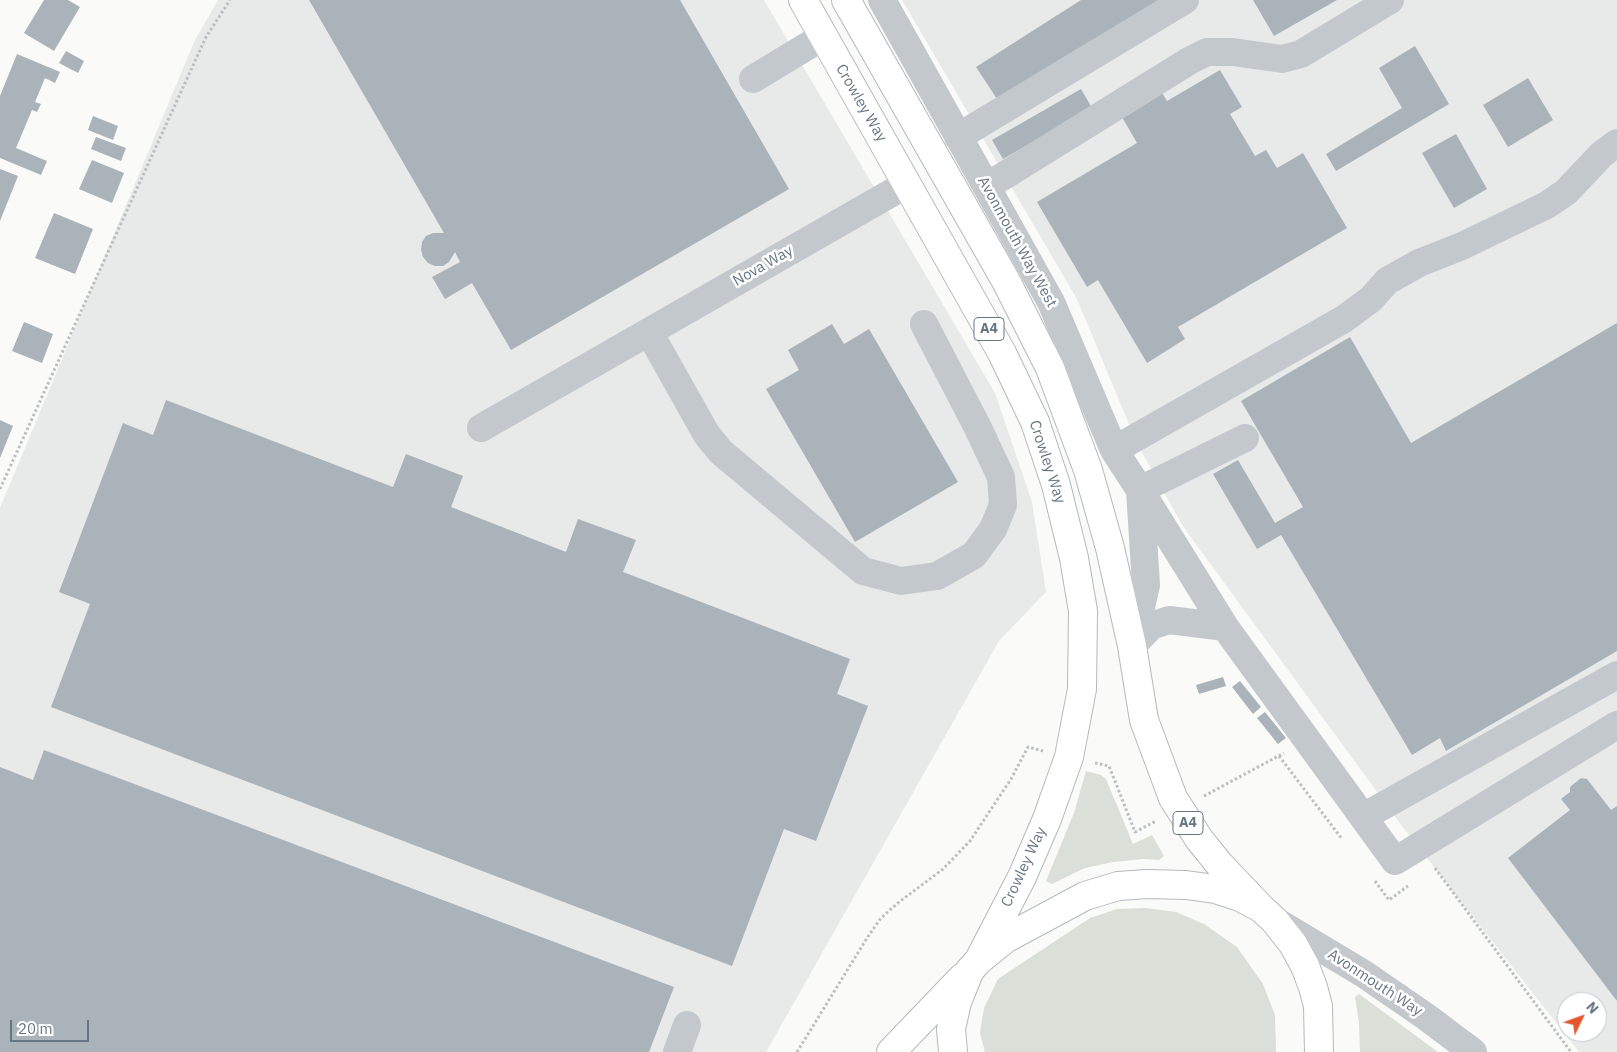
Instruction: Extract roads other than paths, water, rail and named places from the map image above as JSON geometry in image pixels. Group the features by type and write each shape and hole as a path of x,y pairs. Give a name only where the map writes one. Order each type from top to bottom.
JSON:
{"highway":[{"name":"Crowley Way","path":"803,0 1002,353 1035,422 1056,485 1074,558 1083,610 1082,689 1069,757 1047,819 1022,877 974,965"},
{"name":"A4","path":"846,0 1006,281 1050,368 1088,470 1110,548 1132,646 1144,720 1173,798 1199,838 1220,865 1267,914"},
{"path":"953,1052 952,1029 957,1002 974,965 1005,939 1059,908 1085,896 1118,886 1147,884 1186,885 1215,889 1240,897 1267,914 1293,944 1305,966 1318,1006 1320,1052"},
{"name":"A4","path":"891,1052 974,965"}],"street":[{"name":"Avonmouth Way West","path":"882,0 1051,302 1114,450 1225,627 1395,861 1617,725"},
{"path":"958,137 1185,0"},
{"path":"986,186 1189,60 1208,52 1233,52 1282,59 1301,54 1390,0"},
{"path":"753,79 824,36"},
{"path":"1114,450 1344,319 1371,299 1387,281 1419,264 1462,246 1547,205 1566,192 1602,154 1617,143"},
{"name":"Nova Way","path":"482,428 907,184"},
{"path":"649,332 707,435 721,452 863,571 901,581 937,576 974,555 993,529 1003,504 1001,477 924,324"},
{"path":"1140,490 1245,438"},
{"name":"Avonmouth Way West","path":"1132,646 1146,585 1140,490"},
{"path":"1132,646 1151,626 1170,620 1225,627"},
{"path":"1363,817 1617,675"},
{"name":"Avonmouth Way","path":"1267,914 1364,974 1426,1016 1473,1052"},
{"path":"677,1052 687,1025"}]}
